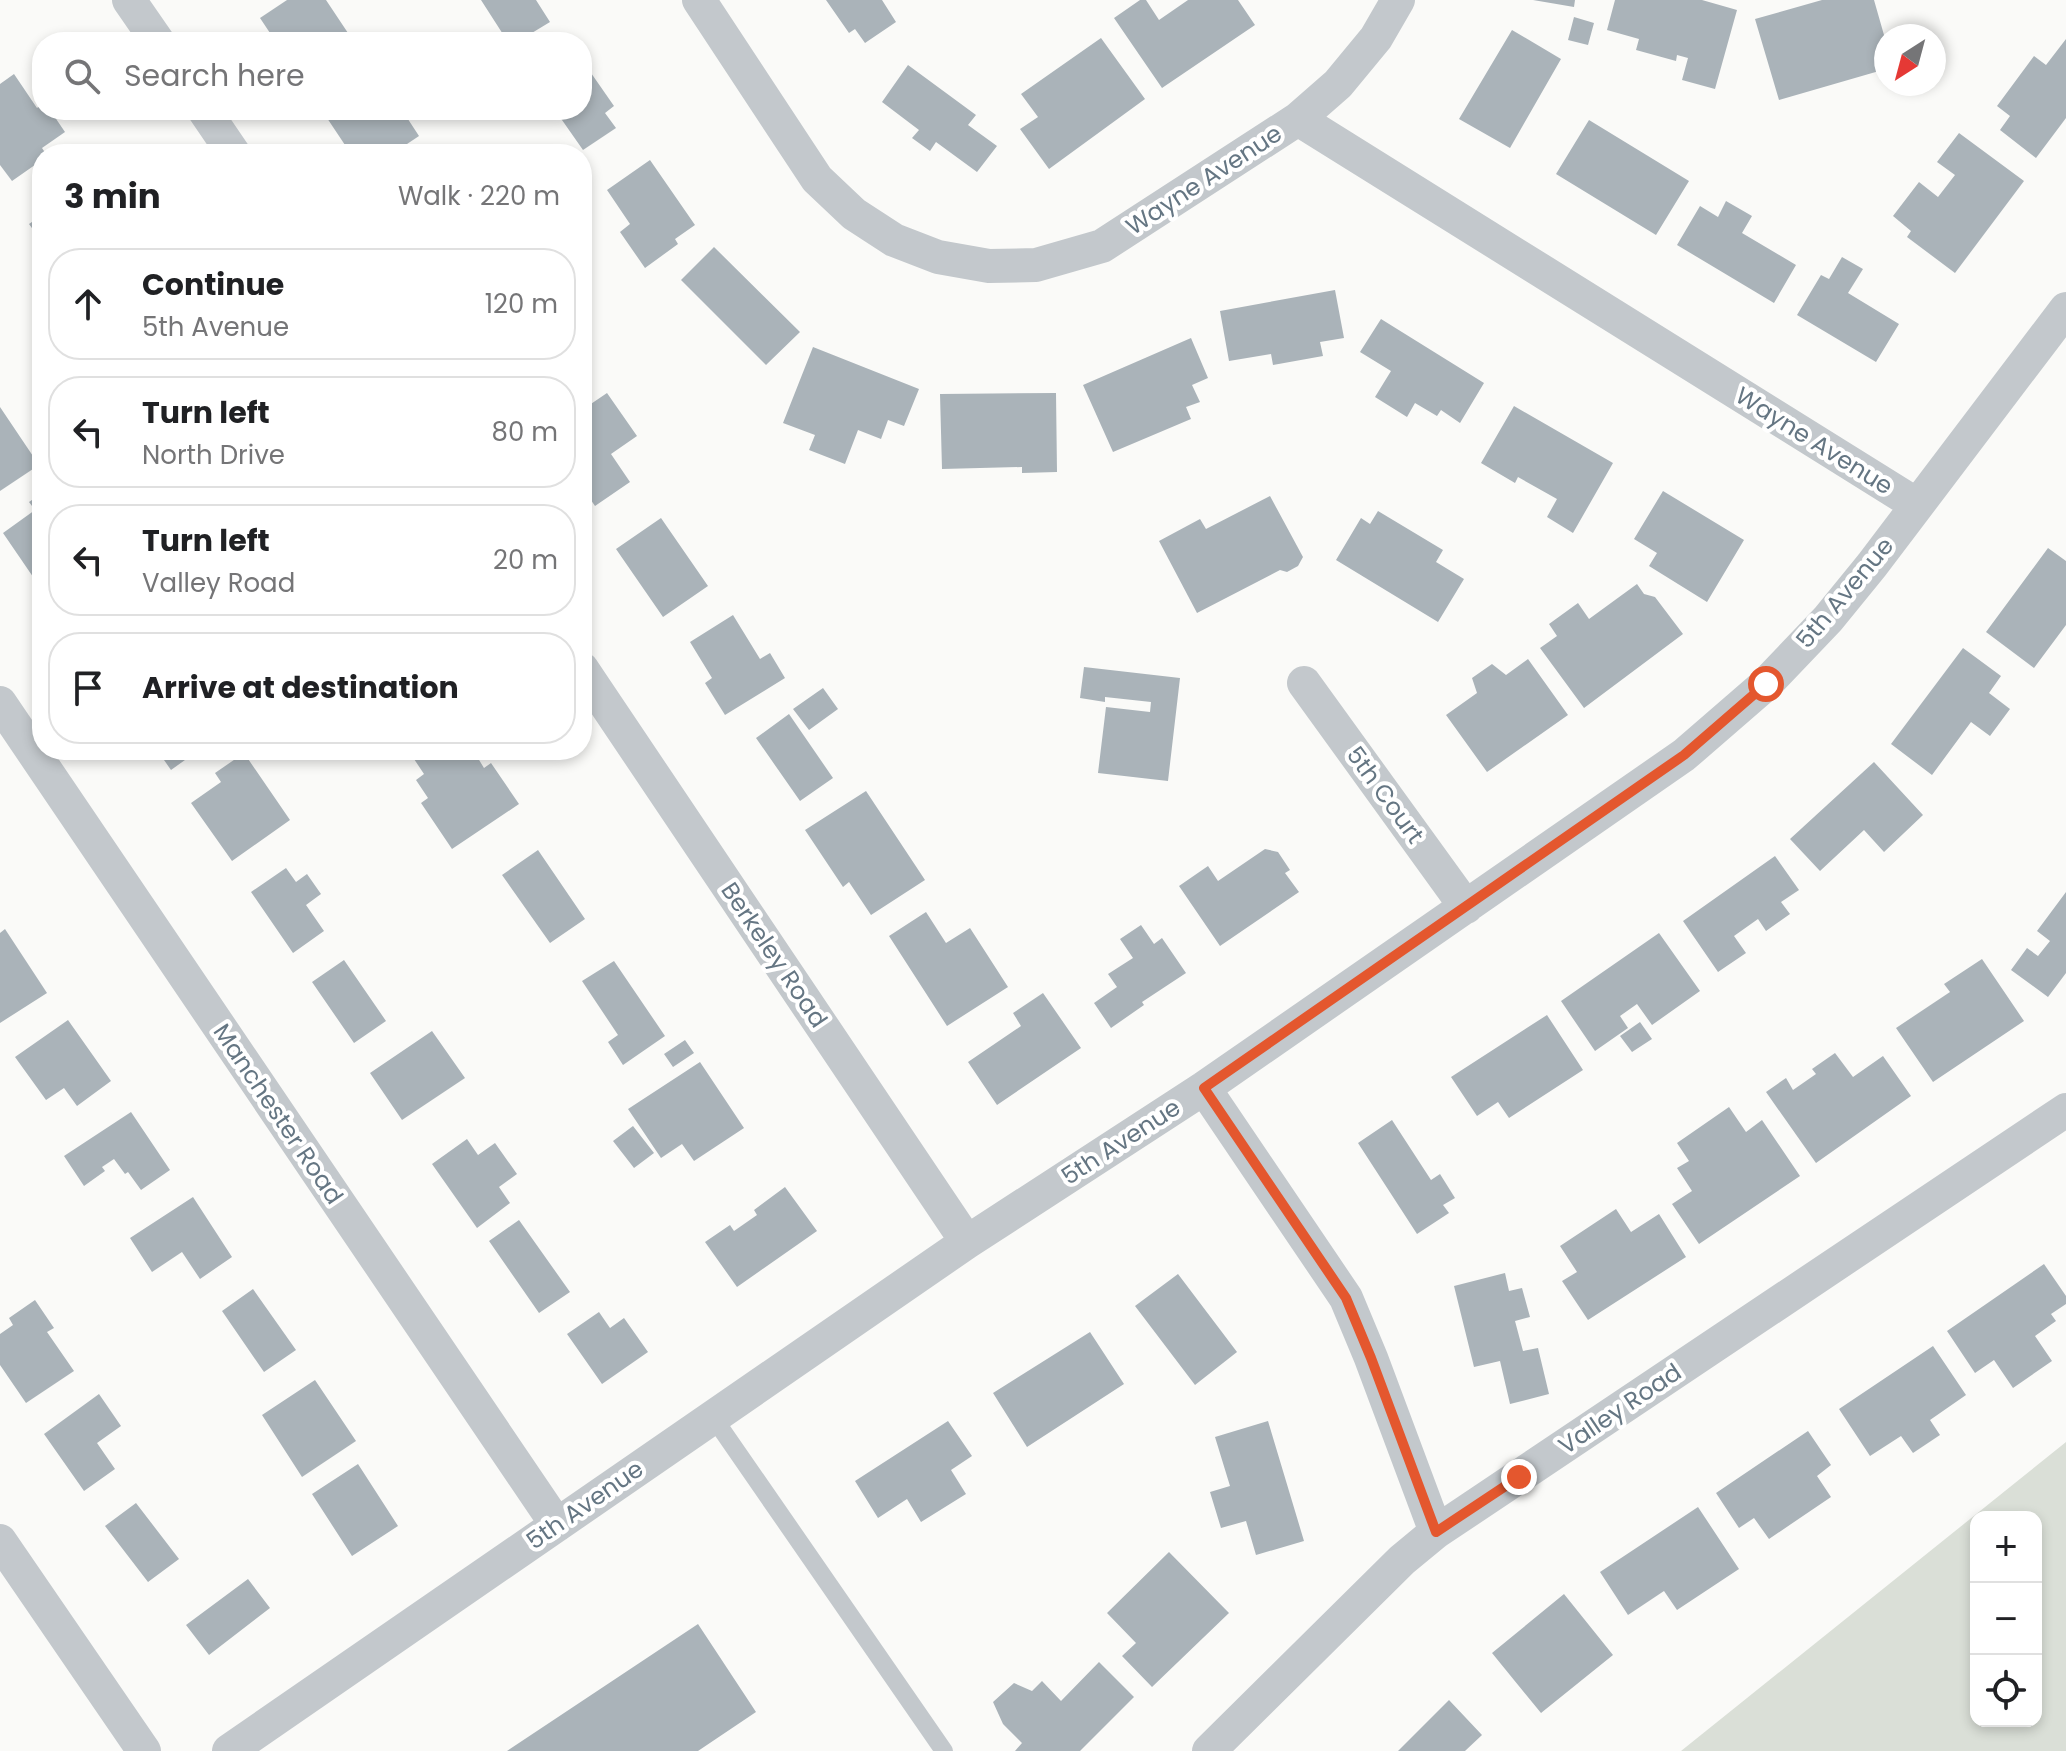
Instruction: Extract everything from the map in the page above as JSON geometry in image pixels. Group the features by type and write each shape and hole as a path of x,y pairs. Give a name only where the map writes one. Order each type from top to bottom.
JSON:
{"street":[{"path":"129,0 151,32"},
{"name":"Wayne Avenue","path":"699,0 817,179 854,214 894,240 938,257 989,266 1036,265 1102,246 1298,119 1917,505"},
{"path":"1298,119 1338,84 1376,38 1398,0"},
{"path":"211,120 227,144"},
{"name":"5th Avenue","path":"229,1751 967,1242 1204,1088 1684,755 1766,684 1828,619 2066,309"},
{"name":"5th Court","path":"1304,683 1466,907"},
{"name":"Berkeley Road","path":"592,684 967,1242"},
{"name":"Manchester Road","path":"0,703 32,750"},
{"name":"Manchester Road","path":"39,760 557,1525"},
{"path":"1204,1088 1346,1298 1436,1532"},
{"name":"Valley Road","path":"1209,1751 1402,1560 1436,1532 2066,1110"},
{"path":"0,1541 144,1751"}],"lane":[{"path":"713,1417 944,1751"}],"shaded area":[{"path":"2066,1442 2066,1751 1681,1751 1970,1519 1970,1727 2042,1727 2042,1511 1980,1511"}],"building":[{"path":"287,0 326,0 347,32 269,32 260,18"},
{"path":"481,0 536,0 550,22 534,32 502,32"},
{"path":"826,0 882,0 896,22 865,43 855,29 849,33"},
{"path":"1140,0 1146,0 1159,20 1188,0 1238,0 1255,25 1162,88 1114,18"},
{"path":"1533,0 1575,0 1574,7"},
{"path":"1615,0 1702,0 1737,10 1715,89 1682,80 1688,58 1677,55 1676,61 1636,50 1639,39 1607,30"},
{"path":"1822,0 1874,0 1881,24 1874,24 1874,72 1779,100 1755,19"},
{"path":"1574,17 1594,23 1588,45 1568,40"},
{"path":"1512,30 1561,59 1510,148 1459,119"},
{"path":"1101,38 1145,99 1049,169 1020,129 1038,117 1021,94"},
{"path":"2066,39 2066,118 2036,158 2000,130 2010,116 1997,106 2034,56 2046,65"},
{"path":"908,65 976,115 968,125 997,146 977,172 936,142 930,151 912,138 919,130 882,102"},
{"path":"14,74 32,101 32,120 57,120 65,132 48,144 32,144 32,167 12,181 0,165 0,84"},
{"path":"592,74 614,106 605,113 616,128 592,144 579,144 562,120 592,120"},
{"path":"328,120 409,120 419,136 407,144 344,144"},
{"path":"1589,120 1689,181 1656,235 1556,174"},
{"path":"1959,133 2024,181 1955,273 1907,237 1911,231 1893,216 1919,182 1938,197 1955,175 1937,162"},
{"path":"650,160 695,225 675,239 678,244 645,268 620,232 630,224 607,190"},
{"path":"1726,201 1752,216 1742,233 1796,265 1774,303 1677,245 1700,206 1718,217"},
{"path":"714,247 800,332 766,365 681,280"},
{"path":"1842,257 1863,269 1848,293 1899,324 1876,362 1797,315 1821,275 1829,279"},
{"path":"1335,290 1344,338 1320,342 1323,356 1273,365 1271,354 1229,361 1220,311"},
{"path":"1381,319 1484,383 1460,423 1441,410 1437,416 1415,403 1407,417 1375,397 1391,371 1360,352"},
{"path":"1191,338 1208,378 1192,385 1200,402 1186,407 1191,419 1113,452 1083,385"},
{"path":"813,347 919,389 904,426 888,420 881,439 858,430 845,464 809,450 815,435 783,423"},
{"path":"607,393 637,436 611,454 630,482 595,506 592,502 592,403"},
{"path":"1056,393 1057,472 1022,473 1022,467 942,469 940,394"},
{"path":"1514,406 1613,463 1573,533 1547,517 1557,499 1518,477 1515,483 1481,463"},
{"path":"0,407 32,455 32,470 0,491"},
{"path":"1663,491 1744,540 1707,602 1649,566 1657,553 1634,539"},
{"path":"1270,496 1303,557 1298,566 1287,572 1280,570 1197,613 1159,541 1200,519 1206,529"},
{"path":"1378,511 1443,550 1436,562 1464,579 1438,622 1336,560 1361,518 1370,524"},
{"path":"32,512 32,575 3,533"},
{"path":"661,518 708,586 663,617 616,549"},
{"path":"2048,548 2066,561 2066,625 2034,668 1986,632"},
{"path":"1637,584 1644,594 1655,597 1683,634 1584,708 1540,648 1557,636 1549,624 1578,603 1589,619"},
{"path":"733,615 760,659 770,653 785,678 725,715 705,683 712,678 690,642"},
{"path":"1963,648 2001,676 1989,693 2010,709 1990,736 1971,722 1932,775 1891,744"},
{"path":"1528,659 1568,715 1487,772 1446,715 1477,693 1472,678 1492,664 1506,675"},
{"path":"1084,667 1180,678 1168,781 1098,773 1106,707 1150,712 1151,702 1105,697 1105,702 1080,698"},
{"path":"823,688 838,709 809,730 793,709"},
{"path":"789,714 833,778 800,801 756,738"},
{"path":"164,760 185,760 171,770"},
{"path":"234,760 249,760 290,820 232,861 191,803 221,782 215,773"},
{"path":"415,760 479,760 484,768 491,763 519,804 452,849 421,803 428,798 416,780 424,774"},
{"path":"1874,762 1923,815 1884,852 1864,830 1820,871 1790,839"},
{"path":"866,791 925,880 871,915 849,882 843,887 805,830"},
{"path":"1265,849 1278,852 1290,870 1285,873 1299,892 1220,946 1179,886 1208,866 1218,881"},
{"path":"538,850 585,919 550,943 502,875"},
{"path":"1775,856 1799,890 1781,902 1790,914 1766,931 1758,919 1734,936 1746,953 1718,972 1683,921"},
{"path":"286,868 296,882 307,874 321,894 306,905 324,931 293,953 251,892"},
{"path":"2066,892 2066,973 2048,997 2011,970 2027,948 2038,956 2050,941 2037,931"},
{"path":"926,912 946,943 970,928 1008,987 947,1026 889,936"},
{"path":"1141,925 1154,944 1162,938 1186,973 1142,1002 1144,1005 1111,1028 1094,1003 1117,987 1108,974 1133,958 1120,939"},
{"path":"5,929 47,993 0,1023 0,933"},
{"path":"1659,933 1700,991 1652,1025 1637,1004 1620,1016 1628,1028 1595,1051 1561,1001"},
{"path":"1982,959 2024,1021 1933,1082 1896,1028 1950,992 1944,984"},
{"path":"344,960 386,1021 354,1043 312,982"},
{"path":"614,961 665,1036 623,1065 608,1042 618,1035 582,981"},
{"path":"1043,993 1081,1048 997,1105 968,1062 1021,1026 1013,1013"},
{"path":"1547,1015 1583,1070 1509,1118 1498,1102 1477,1116 1451,1077"},
{"path":"68,1020 111,1081 77,1106 64,1088 46,1100 15,1057"},
{"path":"1640,1022 1652,1039 1632,1052 1620,1036"},
{"path":"432,1031 465,1078 402,1120 370,1073"},
{"path":"685,1040 694,1053 673,1067 664,1054"},
{"path":"1835,1053 1853,1077 1883,1056 1911,1096 1816,1163 1766,1092 1786,1078 1793,1090 1816,1074 1812,1069"},
{"path":"700,1062 744,1128 694,1161 682,1144 661,1158 628,1109"},
{"path":"1729,1107 1746,1132 1762,1120 1800,1176 1699,1244 1672,1204 1692,1191 1677,1168 1689,1161 1677,1143"},
{"path":"131,1112 170,1170 141,1190 114,1159 102,1167 105,1171 84,1186 64,1156"},
{"path":"1392,1120 1431,1180 1440,1174 1455,1198 1443,1205 1449,1213 1417,1234 1358,1143"},
{"path":"633,1126 654,1153 634,1168 613,1141"},
{"path":"467,1139 478,1155 495,1143 517,1174 499,1187 510,1203 477,1228 432,1164"},
{"path":"785,1187 817,1231 737,1287 705,1242 730,1225 734,1231 757,1215 754,1210"},
{"path":"193,1197 232,1257 200,1279 182,1252 152,1272 130,1238"},
{"path":"1616,1209 1631,1232 1659,1214 1686,1257 1588,1320 1562,1281 1577,1272 1560,1246"},
{"path":"519,1220 570,1292 539,1313 489,1241"},
{"path":"2044,1264 2066,1296 2066,1304 2051,1314 2056,1321 2035,1336 2052,1361 2013,1388 1994,1360 1975,1373 1947,1331"},
{"path":"1505,1273 1509,1291 1522,1288 1530,1317 1515,1321 1523,1351 1538,1348 1549,1394 1510,1404 1500,1361 1474,1367 1454,1286"},
{"path":"1178,1274 1237,1352 1195,1385 1135,1306"},
{"path":"253,1289 296,1350 264,1372 222,1311"},
{"path":"35,1300 54,1328 47,1332 74,1371 26,1403 0,1365 0,1334 13,1325 9,1318"},
{"path":"599,1312 610,1328 624,1318 648,1352 602,1384 567,1334"},
{"path":"1090,1332 1124,1384 1027,1447 993,1393"},
{"path":"1933,1346 1966,1395 1930,1420 1940,1435 1913,1453 1901,1436 1870,1456 1839,1409"},
{"path":"315,1380 356,1441 302,1477 262,1415"},
{"path":"99,1394 121,1426 97,1443 115,1469 84,1491 44,1434"},
{"path":"948,1421 972,1456 951,1470 966,1494 921,1522 907,1499 878,1518 855,1481"},
{"path":"1268,1421 1304,1541 1256,1555 1246,1521 1221,1528 1210,1492 1230,1486 1215,1437"},
{"path":"1808,1431 1831,1465 1817,1476 1831,1497 1769,1539 1754,1518 1739,1528 1716,1493"},
{"path":"358,1464 398,1526 352,1556 312,1494"},
{"path":"136,1503 179,1559 148,1582 105,1526"},
{"path":"1698,1507 1739,1569 1677,1610 1664,1591 1628,1615 1600,1572"},
{"path":"1169,1552 1229,1613 1152,1687 1122,1656 1136,1643 1107,1613"},
{"path":"248,1579 270,1608 209,1655 186,1625"},
{"path":"1564,1594 1613,1655 1541,1713 1492,1653"},
{"path":"698,1624 756,1712 698,1751 507,1751"},
{"path":"1099,1662 1134,1697 1080,1751 1015,1751 1022,1743 1003,1724 993,1702 1014,1683 1032,1691 1042,1681 1061,1701"},
{"path":"1449,1700 1482,1735 1465,1751 1398,1751"}],"route":[{"path":"1519,1477 1436,1532 1346,1298 1204,1088 1684,755 1766,684"}]}
